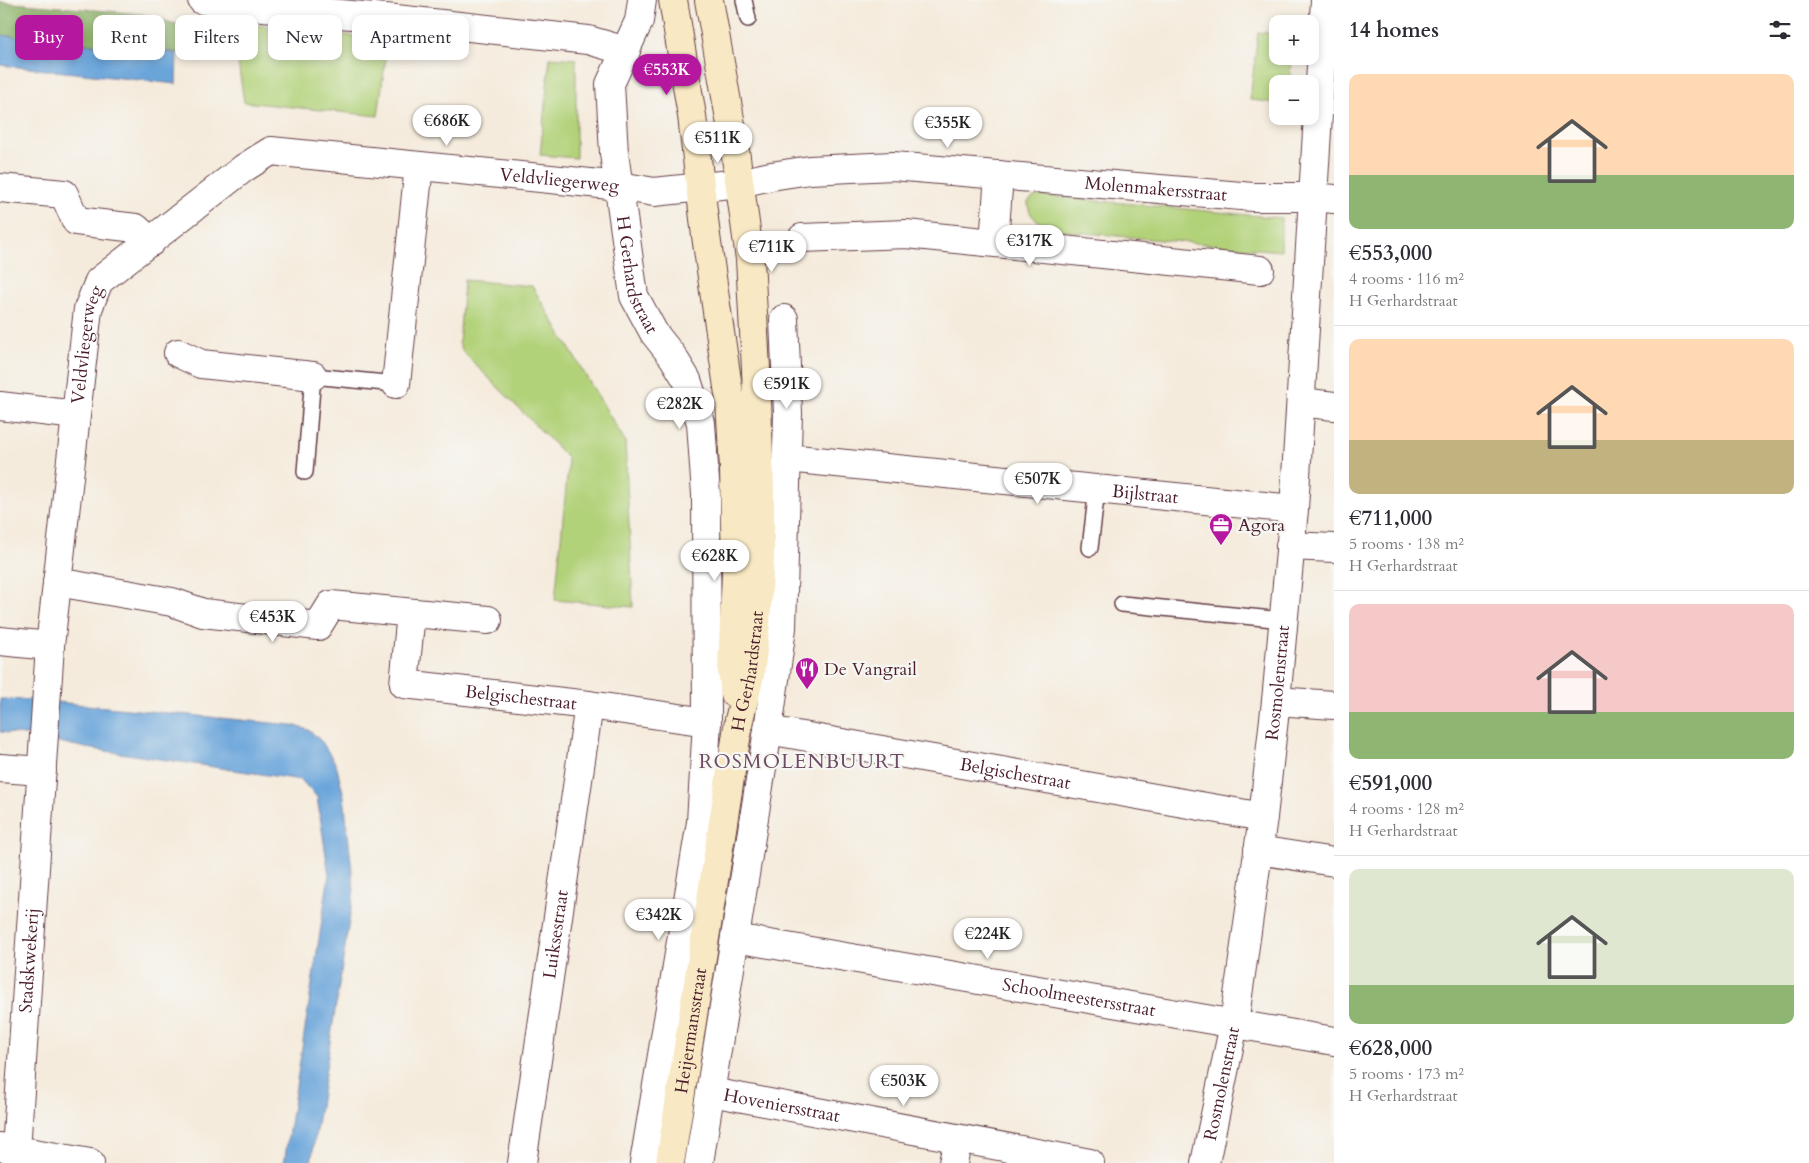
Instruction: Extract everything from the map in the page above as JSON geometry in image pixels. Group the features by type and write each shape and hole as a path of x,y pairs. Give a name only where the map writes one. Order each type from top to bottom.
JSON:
{"main road":[{"name":"H Gerhardstraat","path":"673,0 692,116 706,236 730,402 734,470 736,574 732,671 739,720"},
{"name":"H Gerhardstraat","path":"709,0 740,183 750,259 756,368 760,490 760,567 750,675 739,720"},
{"name":"Heijermansstraat","path":"670,1163 739,720"}],"street":[{"name":"H Gerhardstraat","path":"642,0 639,22 610,84 614,153 634,296 654,333 673,357 687,380 701,423 706,495 707,722"},
{"name":"Rosmolenstraat","path":"1205,1163 1234,1024 1263,817 1276,701 1294,509 1301,402 1324,198 1325,0"},
{"path":"210,1 396,9 588,40 626,51"},
{"name":"Veldvliegerweg","path":"42,760 50,646 88,309 99,281 244,168 271,151 620,186 654,192 740,183"},
{"path":"396,384 419,166"},
{"name":"Molenmakersstraat","path":"740,183 810,170 893,166 1252,197 1324,198"},
{"path":"994,242 999,175"},
{"path":"0,188 64,194 76,221 136,228 151,242"},
{"path":"802,238 906,234 1260,270"},
{"name":"H Gerhardstraat","path":"768,730 782,628 788,413 784,319"},
{"path":"178,353 201,364 313,376"},
{"path":"1301,402 1334,406"},
{"path":"0,406 76,414"},
{"path":"757,409 787,449"},
{"name":"Bijlstraat","path":"787,449 1097,489 1294,509"},
{"path":"1290,546 1334,548"},
{"path":"58,582 172,602 203,613 318,626 331,606 488,620"},
{"name":"Belgischestraat","path":"410,613 404,684 707,722"},
{"path":"0,641 50,646"},
{"path":"1276,701 1334,705"},
{"name":"Luiksestraat","path":"522,1163 589,706"},
{"name":"Heijermansstraat","path":"644,1163 701,822 707,722"},
{"name":"Belgischestraat","path":"768,730 1263,817"},
{"name":"Heijermansstraat","path":"699,1163 768,730"},
{"path":"0,768 42,760"},
{"name":"Stadskwekerij","path":"8,1149 42,760"},
{"path":"1258,850 1334,862"},
{"name":"Schoolmeestersstraat","path":"735,938 1334,1041"},
{"name":"Hoveniersstraat","path":"711,1092 956,1151 1090,1163"},
{"path":"8,1149 90,1163"}],"lane":[{"path":"744,0 748,18"},
{"path":"305,472 313,376 396,384"},
{"path":"1090,548 1097,489"},
{"path":"1122,604 1283,620"}],"green space":[{"path":"0,2 145,15 93,15 93,44 83,43 83,15 15,15 15,36 0,35"},
{"path":"165,21 175,24 175,52 165,51"},
{"path":"258,25 268,26 268,60 342,60 342,35 352,36 352,60 385,60 378,116 244,102 238,60 258,60"},
{"path":"1258,32 1269,33 1269,65 1291,65 1290,75 1269,75 1269,102 1250,100"},
{"path":"550,57 576,59 576,158 540,155"},
{"path":"1035,196 1281,218 1281,251 1064,231 1052,228 1035,219 1031,214 1028,202"},
{"path":"464,280 532,286 625,441 633,607 555,600 568,467 567,457 463,352 459,343"}],"water":[{"path":"0,35 15,37 15,60 83,60 83,43 93,44 93,60 165,60 165,52 175,53 175,60 177,60 176,84 0,65"},
{"path":"0,699 35,700 292,725 309,730 322,742 336,764 344,796 354,890 311,1163 284,1163 329,875 317,797 301,780 86,748 32,736 0,732"}],"place":[{"name":"Agora","path":"1221,546"},
{"name":"De Vangrail","path":"807,690"}],"district":[{"name":"ROSMOLENBUURT","path":"802,761"}]}
